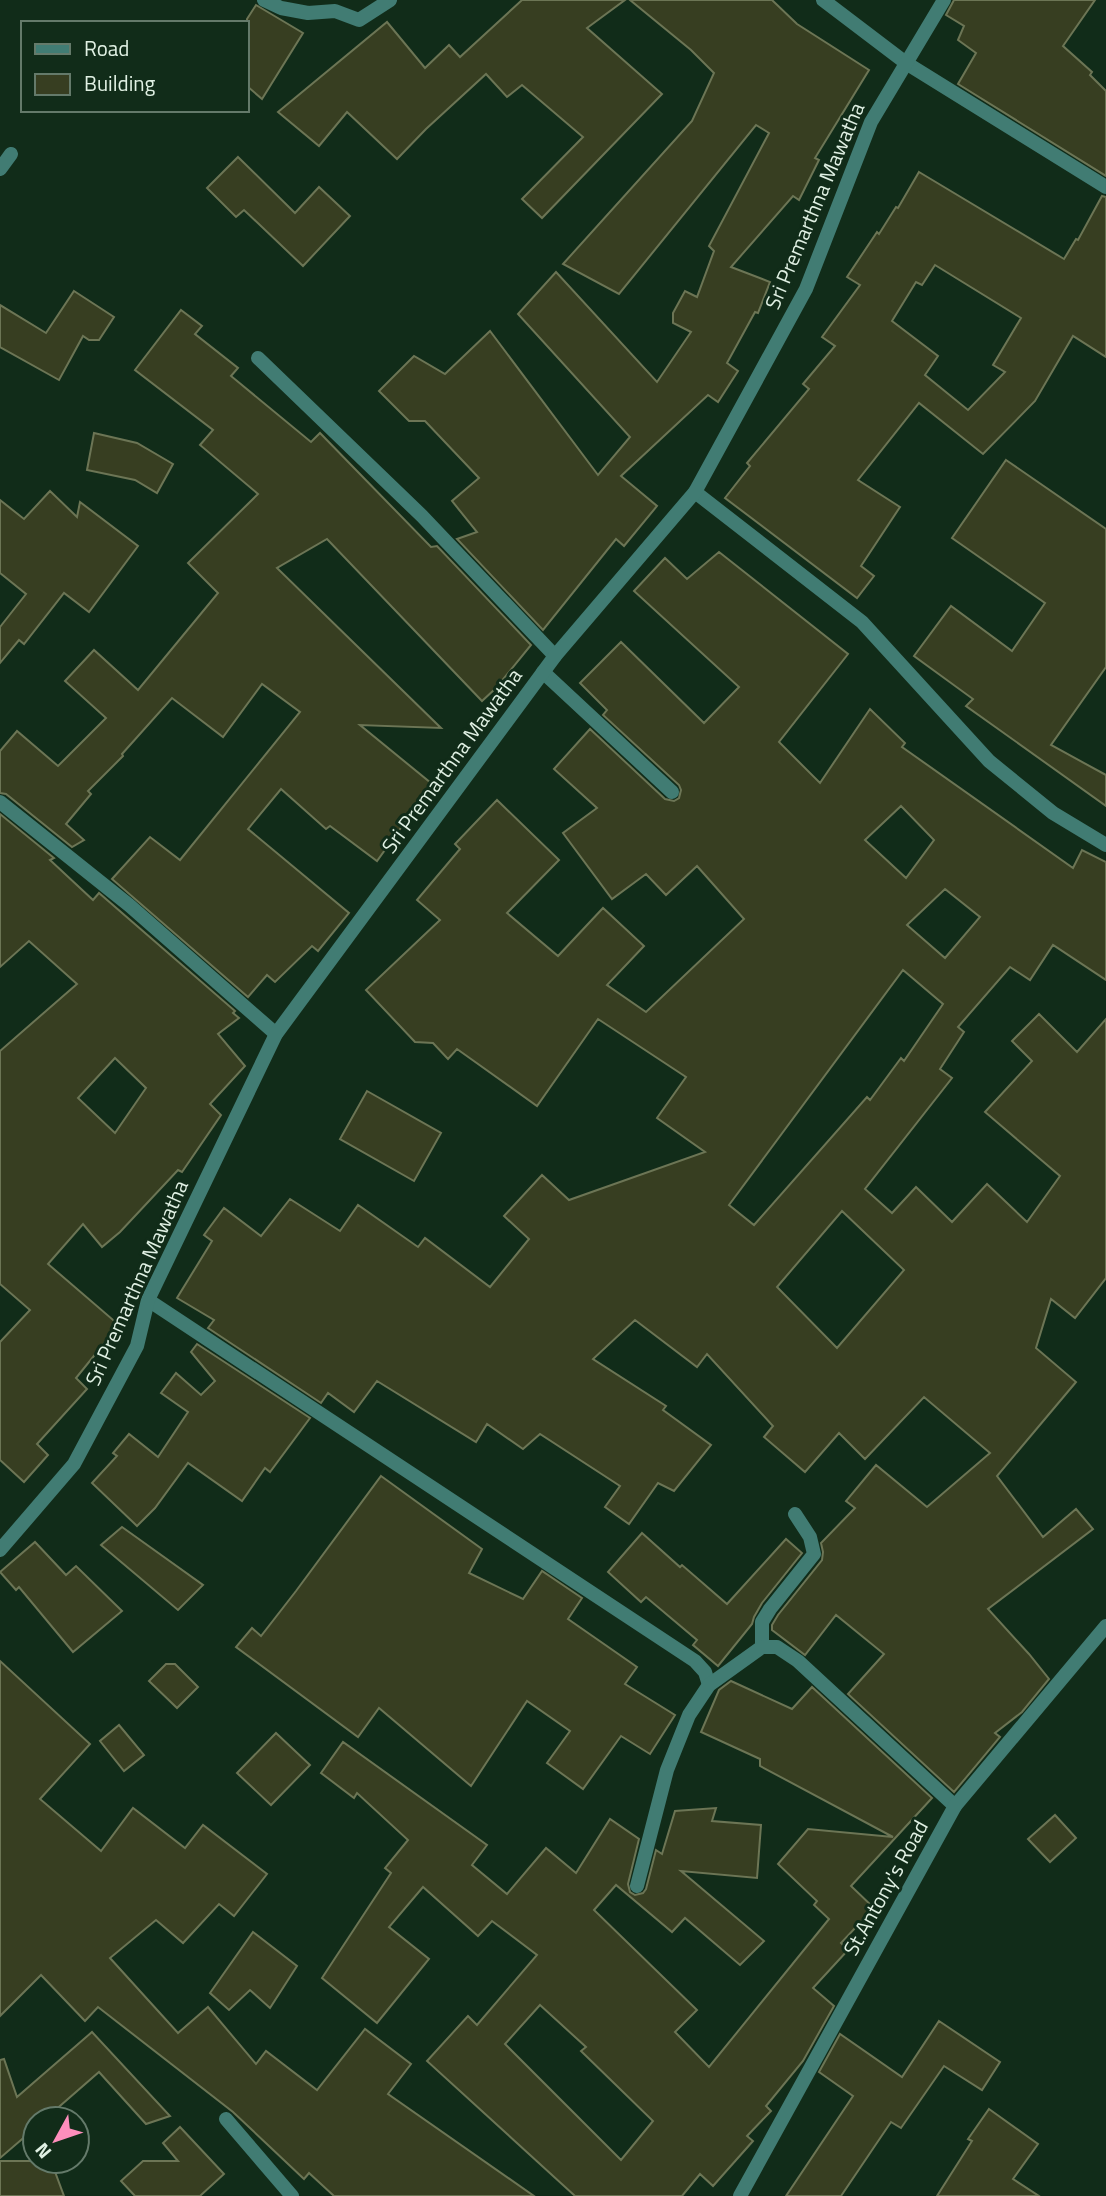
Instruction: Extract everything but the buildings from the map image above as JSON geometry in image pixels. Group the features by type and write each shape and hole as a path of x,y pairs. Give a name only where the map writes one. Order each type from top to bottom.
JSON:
{"street":[{"path":"264,0 281,8 308,13 335,11 359,20 390,0"},
{"path":"823,0 906,63 1106,187"},
{"name":"Sri Premarthna Mawatha","path":"0,1550 74,1464 137,1346 148,1300 276,1034 555,656 695,492 806,289 871,121 944,0"},
{"path":"0,169 11,154"},
{"path":"258,358 422,516 555,656"},
{"path":"695,492 862,622 989,761 1053,813 1106,845"},
{"path":"543,672 672,792"},
{"path":"0,802 129,905 276,1034"},
{"path":"148,1300 695,1661 705,1672 709,1685"},
{"path":"762,1647 762,1622 769,1609 814,1554 810,1537 795,1514"},
{"name":"St.Antony's Road","path":"740,2196 956,1805 1106,1626"},
{"path":"637,1886 667,1769 689,1715 709,1685 762,1647 777,1647 798,1661 956,1805"},
{"path":"226,2119 292,2196"}]}
